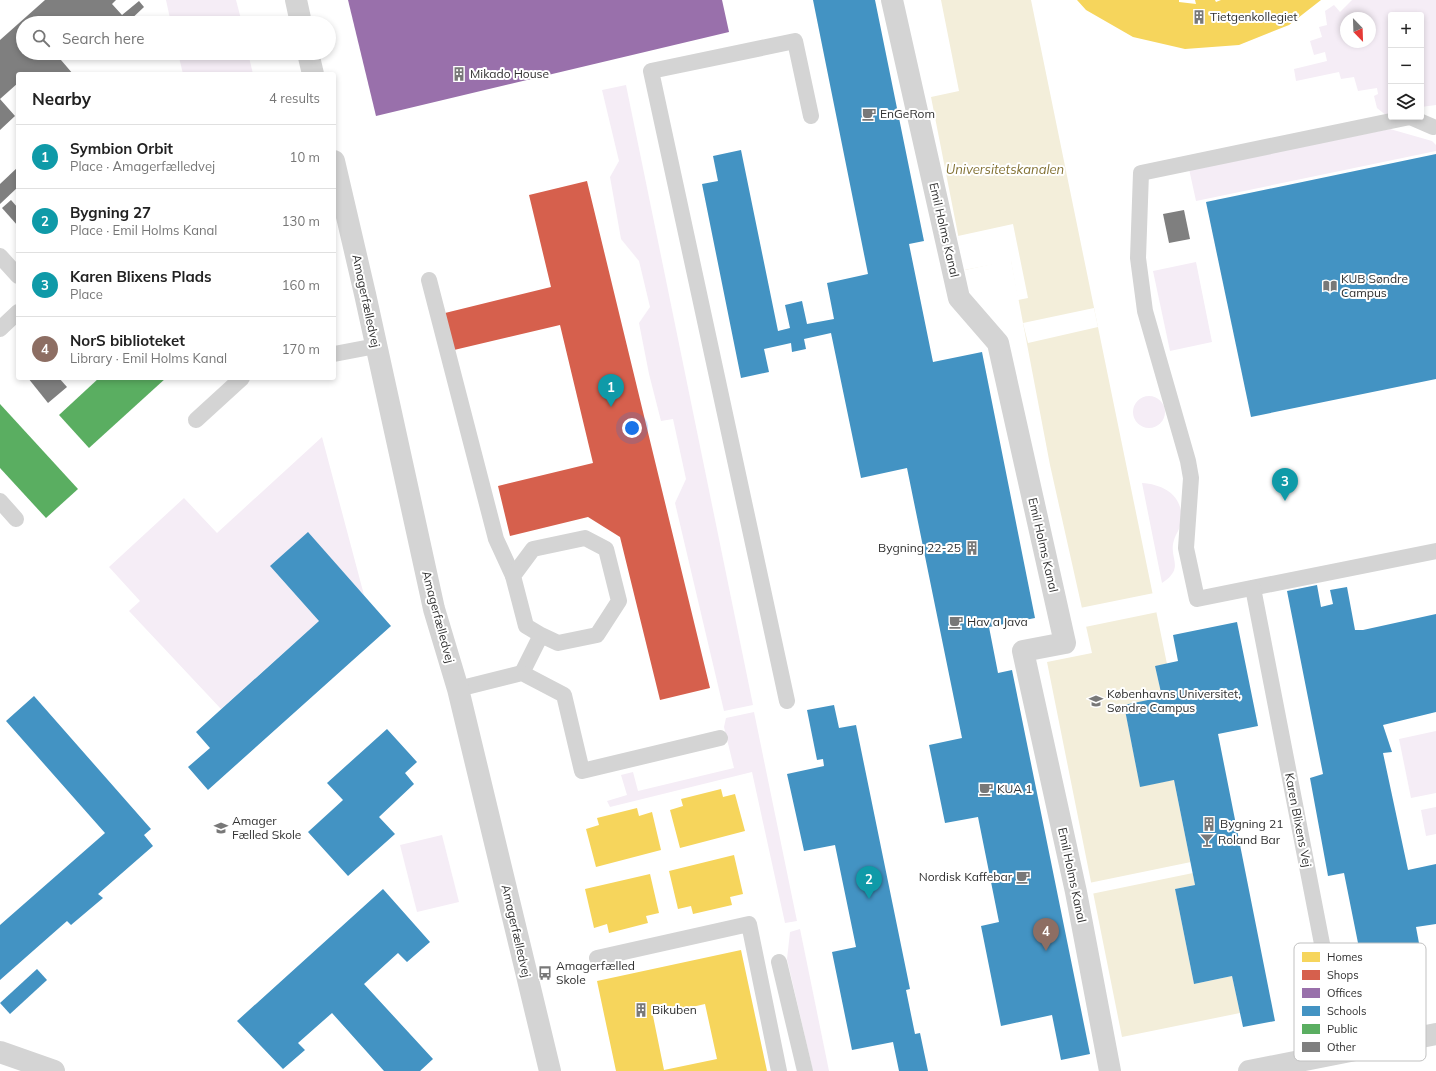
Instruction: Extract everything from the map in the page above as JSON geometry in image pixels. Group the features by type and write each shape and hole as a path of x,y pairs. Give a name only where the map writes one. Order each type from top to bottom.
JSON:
{"street":[{"path":"296,0 299,16"},
{"name":"Emil Holms Kanal","path":"892,0 959,298 998,343 1065,643 1023,651 1076,892 1110,1071"},
{"path":"310,60 313,72"},
{"name":"Amagerfælledvej","path":"336,170 434,609 458,689 550,1071"},
{"path":"1426,1036 1436,1034"},
{"path":"0,1052 54,1071"},
{"path":"1249,1071 1299,1061"}],"lane":[{"path":"787,701 649,64 795,41 811,116"},
{"path":"1433,127 1410,117 1141,174 1138,258 1145,311 1188,461 1191,478 1186,548 1197,599 1436,551"},
{"path":"0,256 16,274"},
{"path":"430,280 496,539 513,576 526,626 558,643 597,635 619,601 606,549 584,538 533,549 513,576"},
{"path":"0,328 16,314"},
{"path":"336,354 376,346"},
{"path":"196,420 240,380"},
{"path":"0,501 16,519"},
{"name":"Karen Blixens Vej","path":"1253,588 1323,943"},
{"path":"522,673 541,635"},
{"path":"458,689 522,673 564,695 582,770 720,738"},
{"path":"597,958 749,924 779,1071"},
{"path":"779,962 805,1071"}],"shaded area":[{"path":"166,0 236,0 240,16 169,16"},
{"path":"1352,0 1436,0 1436,105 1424,107 1424,12 1388,12 1388,116 1377,108 1374,96 1378,94 1377,88 1358,91 1354,77 1341,79 1339,72 1296,81 1294,69 1327,61 1325,52 1314,55 1310,41 1322,37 1319,27 1327,25 1325,11 1334,5 1340,12"},
{"path":"180,60 250,60 253,72 183,72"},
{"path":"626,85 753,705 724,711 675,503 686,479 673,419 661,421 649,374 639,323 650,307 639,261 621,239 610,177 619,161 602,90"},
{"path":"1390,129 1432,141 1436,145 1436,151 1196,201 1189,169"},
{"path":"1196,262 1212,342 1170,351 1153,271"},
{"path":"1146,396 1152,396 1162,403 1165,412 1164,418 1158,425 1152,428 1146,428 1136,421 1133,415 1133,409 1140,399"},
{"path":"322,437 364,595 308,533 270,566 319,621 221,709 129,611 140,601 109,567 184,498 217,533"},
{"path":"1142,483 1157,486 1170,493 1176,498 1181,512 1180,526 1175,537 1173,547 1175,567 1169,577 1162,583"},
{"path":"754,712 797,921 785,923 752,772 610,807 607,801 627,795 621,775 633,772 638,791 734,768 724,727 726,718"},
{"path":"1436,731 1436,793 1411,798 1399,739"},
{"path":"1436,807 1436,834 1426,836 1421,810"},
{"path":"442,835 459,902 417,912 400,845"},
{"path":"800,929 829,1071 813,1071 787,959 790,932"}],"water":[{"name":"Universitetskanalen","path":"941,0 1031,0 1167,664 1155,666 1162,697 1124,705 1140,786 1174,780 1195,885 1175,889 1194,984 1232,976 1240,1013 1122,1037 1047,662 1092,653 1050,465 1011,260 965,270 931,97 959,91"}],"pier":[{"path":"1013,224 1028,298 1018,300 1011,261 964,270 958,236"},
{"path":"1094,308 1098,327 1028,343 1023,323"},
{"path":"1154,593 1158,612 1085,627 1080,608"},
{"path":"1191,862 1193,873 1091,894 1089,883"}],"building: Homes":[{"name":"Tietgenkollegiet","path":"1077,0 1179,0 1179,2 1196,4 1195,0 1215,0 1216,2 1221,0 1321,0 1289,25 1239,45 1185,49 1133,37 1086,10"},
{"path":"721,789 723,797 735,794 745,831 680,848 670,810 683,806 681,799"},
{"path":"637,808 639,816 652,812 661,850 596,867 586,829 599,825 597,818"},
{"path":"734,855 743,894 730,897 732,905 693,914 691,906 678,909 669,871"},
{"path":"650,874 659,913 646,916 648,923 609,933 607,924 594,928 585,889"},
{"name":"Bikuben","path":"741,950 767,1071 616,1071 597,981","holes":["705,1004 717,1059 664,1070 653,1016"]}],"building: Shops":[{"path":"587,181 710,688 660,700 620,537 588,517 510,536 498,486 593,463 560,325 454,350 445,313 551,287 529,195"}],"building: Offices":[{"name":"Mikado House","path":"348,0 722,0 729,32 376,116"}],"building: Schools":[{"name":"Bygning 22-25","path":"813,0 875,0 924,241 909,244 933,362 982,352 1035,618 989,627 998,673 1012,670 1090,1054 1061,1060 1052,1015 1001,1026 981,926 999,922 978,817 945,823 929,745 962,738 907,468 861,478 831,333 804,339 806,349 792,352 791,343 764,349 769,372 741,378 702,184 718,181 713,156 741,150 778,331 790,328 785,305 802,301 807,324 834,319 827,283 868,274"},
{"name":"KUB Søndre Campus","path":"1436,154 1436,379 1251,417 1206,202"},
{"path":"308,532 391,626 208,790 188,767 210,748 196,732 319,621 270,566"},
{"path":"1317,585 1321,607 1333,604 1330,590 1347,587 1355,630 1363,630 1436,614 1436,712 1383,725 1392,752 1383,753 1408,870 1436,864 1436,924 1416,927 1419,943 1358,943 1344,873 1328,876 1310,778 1323,774 1287,591"},
{"name":"Bygning 21","path":"1237,622 1258,726 1218,734 1275,1021 1243,1027 1232,976 1194,984 1175,889 1195,885 1174,780 1140,787 1124,705 1162,697 1155,666 1178,661 1173,635"},
{"path":"34,696 151,829 144,835 153,846 98,894 103,898 71,925 67,921 0,980 0,925 105,833 6,721"},
{"path":"834,705 839,728 856,725 910,989 906,990 915,1034 920,1033 928,1071 899,1071 893,1042 852,1050 832,952 856,947 835,845 804,851 787,774 824,766 823,759 817,760 807,710"},
{"path":"387,729 417,762 405,773 414,784 379,817 395,834 348,876 308,832 343,800 327,783"},
{"path":"383,889 430,942 407,962 398,953 364,984 433,1059 420,1071 384,1071 332,1013 298,1043 305,1050 283,1069 237,1021"},
{"path":"37,969 47,980 10,1014 0,1003"}],"building: Public":[{"path":"97,380 164,380 89,448 59,415"},
{"path":"0,404 78,489 46,518 0,468"}],"building: Other":[{"path":"45,0 116,0 112,4 122,15 139,1 144,7 134,16 27,16"},
{"path":"16,26 16,60 61,60 71,72 16,72 16,85 0,99 0,40"},
{"path":"0,99 15,116 0,130"},
{"path":"16,169 16,189 0,204 0,184"},
{"path":"11,200 16,206 16,224 2,208"},
{"path":"1184,210 1190,239 1169,243 1163,214"},
{"path":"30,380 61,380 67,387 48,403"}],"place":[{"name":"Tietgenkollegiet","path":"1199,17"},
{"name":"Mikado House","path":"459,74"},
{"name":"EnGeRom","path":"869,114"},
{"name":"KUB Søndre Campus","path":"1330,286"},
{"name":"Symbion Orbit","path":"611,407"},
{"name":"Karen Blixens Plads","path":"1285,501"},
{"name":"Bygning 22-25","path":"972,548"},
{"name":"Hav a Java","path":"956,622"},
{"name":"Københavns Universitet, Søndre Campus","path":"1096,701"},
{"name":"KUA 1","path":"986,789"},
{"name":"Bygning 21","path":"1209,824"},
{"name":"Amager Fælled Skole","path":"221,828"},
{"name":"Roland Bar","path":"1207,840"},
{"name":"Nordisk Kaffebar","path":"1023,877"},
{"name":"Bygning 27","path":"869,899"},
{"name":"NorS biblioteket","path":"1046,951"},
{"name":"Amagerfælled Skole","path":"545,973"},
{"name":"Bikuben","path":"641,1010"}]}
